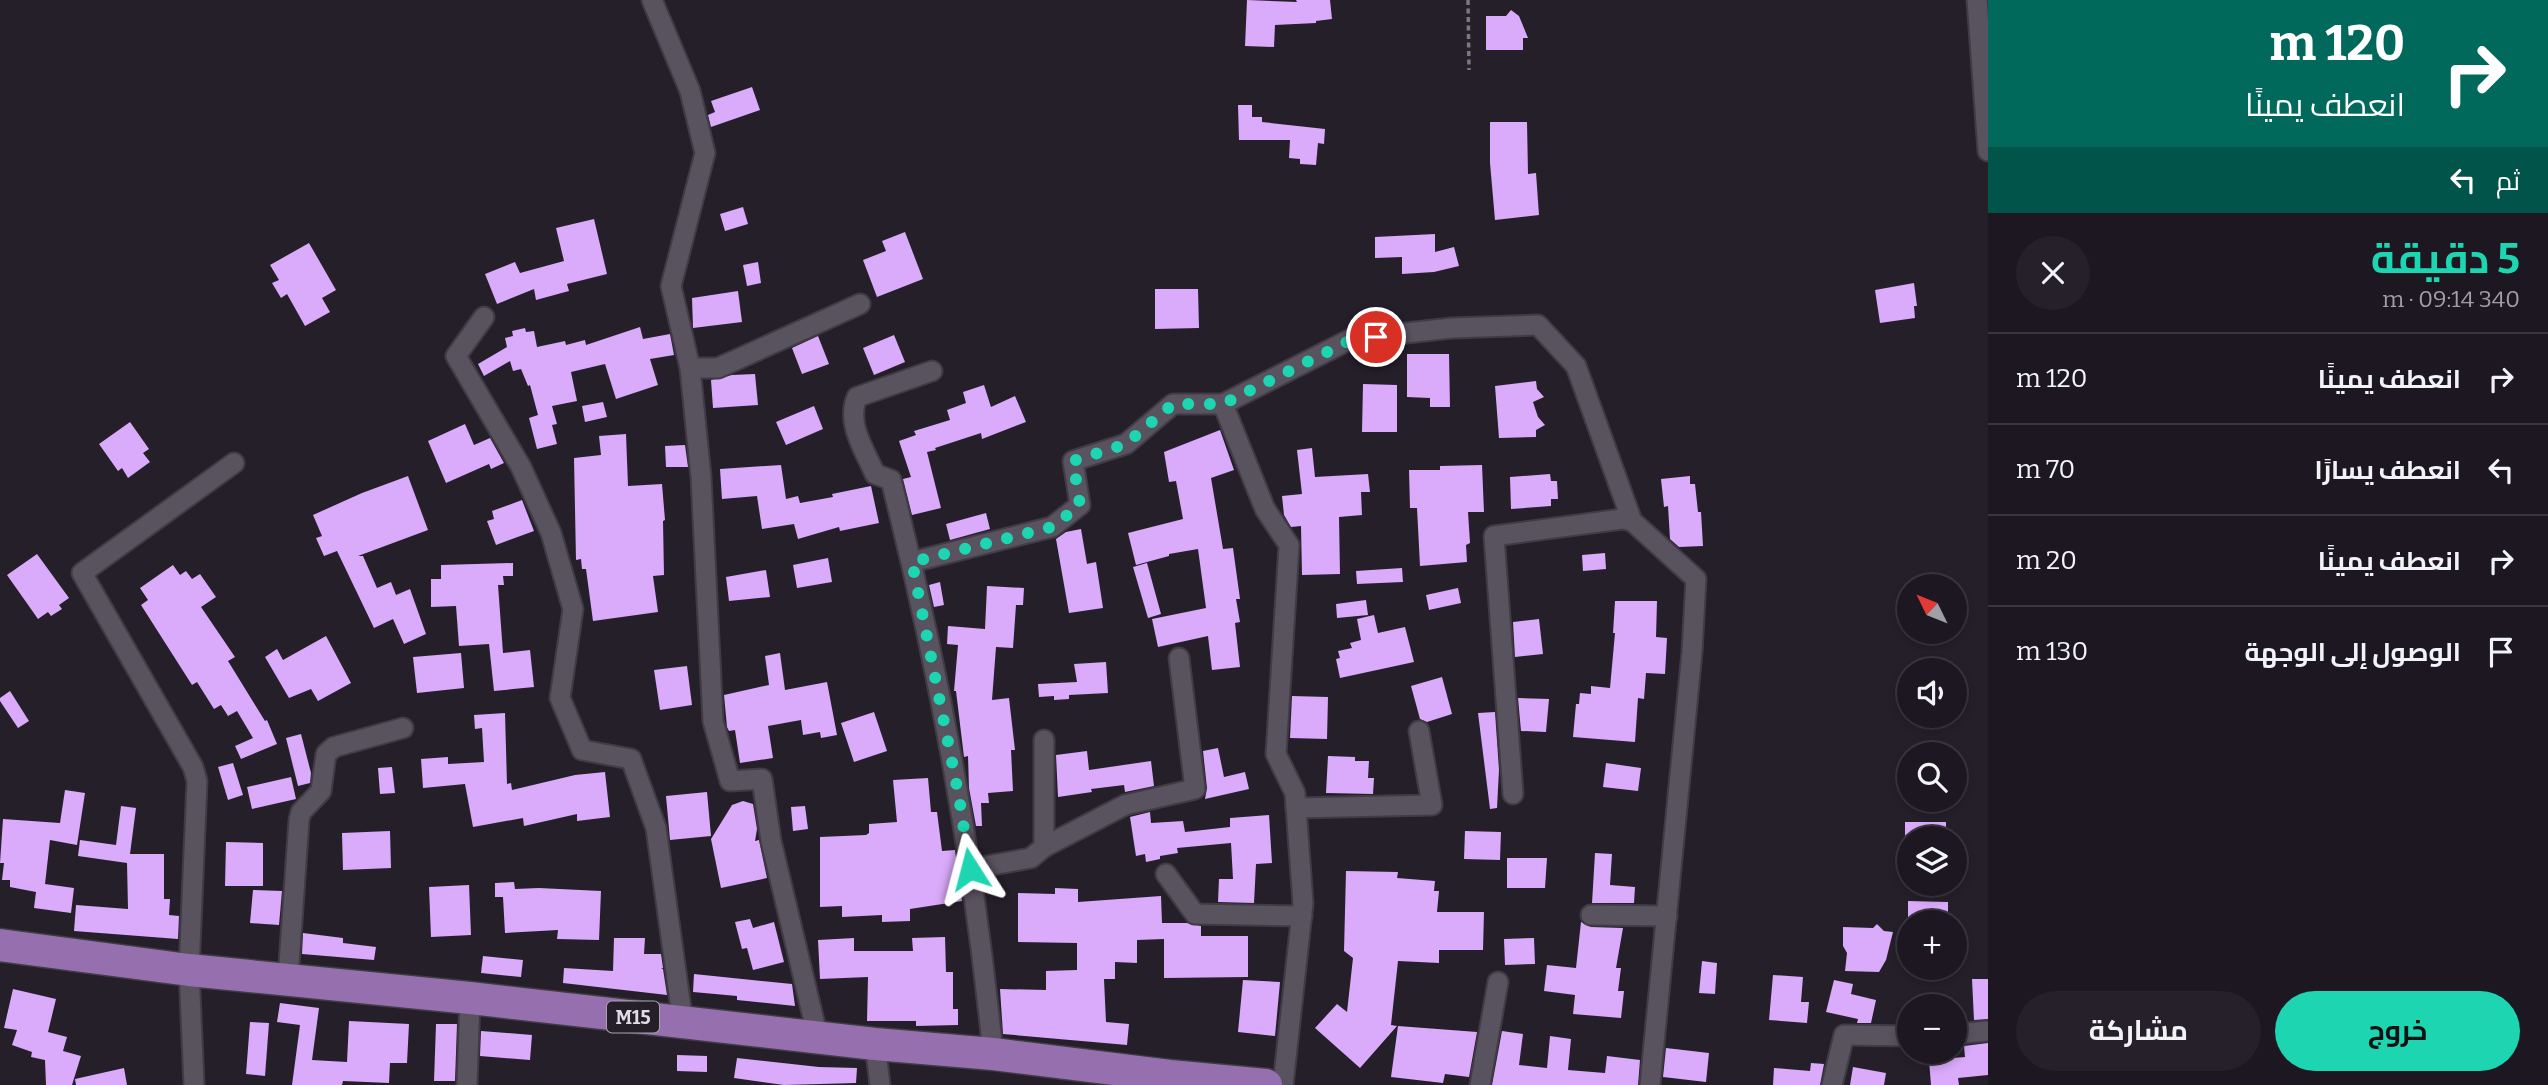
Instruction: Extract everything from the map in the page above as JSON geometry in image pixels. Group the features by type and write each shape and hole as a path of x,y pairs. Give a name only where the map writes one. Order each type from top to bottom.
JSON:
{"highway":[{"name":"M15","path":"0,945 189,970 470,998 875,1044 993,1054 1170,1081 1266,1085"}],"street":[{"path":"652,0 690,91 705,153 671,286 690,368 701,477 713,721 730,781 762,779 771,841 818,1038"},
{"path":"1977,0 1988,151"},
{"path":"690,368 718,368 860,304"},
{"path":"484,317 456,356 521,467 551,533 573,609 560,698 582,750 631,759 656,828 683,1023"},
{"path":"912,562 1052,527 1080,505 1073,461 1126,444 1173,404 1223,404 1351,340 1451,328 1538,325 1576,366 1632,521 1696,579 1692,652 1650,1085"},
{"path":"932,370 857,397 852,410 853,422 875,474 891,480 912,562 959,797 982,946 993,1054"},
{"path":"1223,404 1265,509 1289,545 1276,754 1295,793 1302,916 1283,1085"},
{"path":"194,1085 189,970 197,781 192,767 82,573 234,463"},
{"path":"1513,794 1494,536 1622,519 1632,521"},
{"path":"970,869 1031,858 1044,847 1125,805 1195,789 1180,659"},
{"path":"288,979 299,820 301,812 321,791 327,754 334,747 403,728"},
{"path":"1296,808 1432,805 1419,731"},
{"path":"1044,740 1044,847"},
{"path":"1167,874 1195,914 1302,916"},
{"path":"1591,915 1667,916"},
{"path":"1480,1085 1498,982"},
{"path":"467,1085 470,998"},
{"path":"1967,1033 1988,1031"},
{"path":"1832,1085 1844,1035 1897,1035"},
{"path":"875,1044 880,1085"}],"path":[{"path":"1468,0 1469,70"}],"building":[{"path":"1247,0 1330,0 1332,19 1316,23 1275,25 1274,47 1245,46"},
{"path":"1511,10 1519,16 1528,38 1523,38 1523,50 1486,50 1486,16 1506,16"},
{"path":"752,87 760,110 711,127 708,115 715,112 711,101"},
{"path":"1238,105 1252,105 1252,117 1262,117 1262,122 1325,129 1324,144 1318,143 1316,165 1300,164 1300,159 1289,158 1290,140 1239,140"},
{"path":"1490,122 1527,122 1528,174 1536,173 1539,215 1495,220"},
{"path":"743,207 748,224 725,231 720,214"},
{"path":"594,219 607,274 567,284 569,291 536,300 534,289 497,304 485,274 515,262 520,273 564,261 556,228"},
{"path":"905,232 923,279 877,297 863,260 886,251 882,241"},
{"path":"1435,234 1435,252 1454,247 1459,266 1434,272 1402,274 1402,257 1375,258 1375,237"},
{"path":"309,243 336,290 322,298 330,312 305,326 287,294 281,298 272,283 279,280 270,265"},
{"path":"758,262 761,283 747,286 743,265"},
{"path":"1914,283 1917,306 1914,306 1915,318 1880,323 1875,290"},
{"path":"1155,289 1198,289 1199,328 1155,329"},
{"path":"738,291 742,322 693,328 692,298"},
{"path":"640,327 643,339 670,334 674,355 650,359 658,385 616,399 605,364 571,372 577,401 552,406 557,424 552,425 557,444 537,449 529,418 538,415 530,385 528,386 521,369 513,371 510,361 484,376 478,364 507,347 505,338 513,336 512,331 525,328 526,332 534,331 537,347 565,341 566,345 585,340 586,345"},
{"path":"894,335 905,362 874,375 863,348"},
{"path":"818,336 829,364 802,374 792,348"},
{"path":"1407,354 1449,354 1450,407 1430,407 1430,398 1407,397"},
{"path":"755,374 758,405 713,408 711,380 732,375"},
{"path":"1536,381 1537,389 1544,397 1533,402 1538,417 1545,425 1536,430 1536,437 1499,438 1495,386"},
{"path":"1363,384 1397,385 1397,432 1362,432"},
{"path":"984,385 991,407 1015,396 1026,422 982,439 981,433 927,452 941,508 912,515 903,479 911,477 899,441 916,435 914,431 950,420 947,410 966,403 963,392"},
{"path":"603,402 607,417 585,422 582,406"},
{"path":"814,406 823,429 786,445 776,422"},
{"path":"130,422 149,449 143,453 150,462 128,478 122,468 118,471 99,444"},
{"path":"465,424 474,445 490,438 504,463 491,469 489,464 446,483 428,441"},
{"path":"1220,430 1234,470 1211,478 1223,549 1233,548 1240,599 1236,599 1240,622 1235,623 1240,667 1212,670 1208,636 1158,647 1152,619 1206,608 1198,549 1169,554 1136,565 1128,533 1183,519 1176,481 1169,482 1164,452"},
{"path":"626,434 628,486 662,484 665,520 664,575 653,576 658,612 593,621 586,569 582,569 581,559 576,560 574,458 601,455 599,436"},
{"path":"685,445 688,467 666,467 665,446"},
{"path":"1312,448 1315,477 1368,474 1370,492 1361,492 1362,515 1339,517 1340,574 1302,575 1301,526 1291,527 1284,515 1282,496 1302,494 1297,450"},
{"path":"781,465 786,499 798,496 800,503 871,486 879,523 840,531 839,527 798,539 794,524 762,529 757,496 722,499 720,469"},
{"path":"1482,465 1484,512 1468,512 1470,543 1466,545 1467,562 1420,566 1417,508 1410,508 1409,470 1440,470 1440,466"},
{"path":"1550,474 1551,481 1557,481 1558,499 1551,499 1551,506 1511,509 1510,477"},
{"path":"408,476 428,530 358,556 363,556 377,588 391,582 396,595 410,589 426,634 404,644 393,619 374,628 337,551 324,556 316,538 322,536 313,515"},
{"path":"1690,476 1690,484 1695,484 1698,512 1701,512 1703,546 1679,547 1670,539 1668,506 1664,507 1661,479"},
{"path":"522,500 534,531 496,545 487,521 494,519 492,511"},
{"path":"986,513 990,529 950,540 946,524"},
{"path":"1081,529 1087,564 1096,562 1103,608 1069,613 1056,539 1066,532"},
{"path":"1605,553 1606,569 1583,571 1582,555"},
{"path":"37,554 69,598 59,605 62,609 51,616 48,612 38,619 7,575"},
{"path":"828,558 832,582 797,588 793,565"},
{"path":"513,563 513,576 503,576 504,585 498,585 503,653 530,650 534,687 494,691 489,644 459,646 456,606 431,607 431,579 441,579 441,565"},
{"path":"1147,563 1161,614 1148,618 1133,567"},
{"path":"173,565 180,575 186,571 192,579 200,574 216,597 201,607 235,657 228,661 265,721 267,720 277,744 241,759 235,746 253,738 237,711 228,716 221,705 214,709 197,682 192,685 141,605 148,600 140,588"},
{"path":"1402,568 1403,582 1357,584 1356,571"},
{"path":"766,570 770,597 729,601 726,577"},
{"path":"940,582 944,605 934,607 929,585"},
{"path":"987,586 1024,588 1023,605 1016,605 1013,648 996,647 992,700 1009,698 1015,750 1011,750 1013,791 988,793 989,803 981,803 982,826 976,826 969,788 968,756 964,757 954,691 958,645 947,644 948,626 985,629"},
{"path":"1458,588 1461,603 1429,610 1426,595"},
{"path":"1366,600 1368,615 1337,618 1336,604"},
{"path":"1615,601 1657,601 1656,637 1667,638 1665,674 1646,673 1644,699 1638,698 1635,742 1573,737 1576,704 1579,704 1580,693 1591,694 1591,686 1610,688"},
{"path":"1374,615 1378,633 1405,627 1414,662 1340,678 1336,659 1340,658 1338,651 1352,648 1350,643 1361,640 1357,619"},
{"path":"1539,619 1543,654 1515,657 1513,622"},
{"path":"326,636 351,683 318,701 311,689 289,698 265,657 277,649 283,660"},
{"path":"461,653 464,688 417,693 413,657"},
{"path":"780,653 785,690 827,682 837,735 821,738 820,732 803,735 801,720 768,726 773,758 740,763 735,730 729,731 727,727 724,695 769,685 765,656"},
{"path":"1106,662 1108,693 1069,695 1069,699 1054,700 1054,696 1039,697 1038,684 1077,682 1074,664"},
{"path":"687,666 692,705 660,710 654,670"},
{"path":"1442,677 1452,714 1427,722 1420,719 1411,686"},
{"path":"10,691 29,721 18,728 0,701 0,698"},
{"path":"1292,696 1328,697 1327,739 1290,738"},
{"path":"1518,698 1549,699 1546,732 1521,731"},
{"path":"874,712 887,751 854,762 841,723"},
{"path":"1495,712 1499,770 1497,808 1490,809 1478,713"},
{"path":"505,713 507,784 511,783 512,790 575,775 605,772 610,817 577,821 577,814 524,826 523,818 473,827 465,784 423,788 421,759 448,757 448,764 484,762 482,728 475,729 474,715"},
{"path":"301,734 311,773 310,783 298,786 286,738"},
{"path":"1218,748 1224,777 1245,772 1249,789 1205,799 1207,788 1203,751"},
{"path":"1087,751 1089,770 1151,761 1154,786 1125,792 1124,785 1058,797 1056,755"},
{"path":"1328,756 1355,757 1355,761 1369,761 1368,778 1374,778 1373,794 1326,793"},
{"path":"233,763 243,795 228,800 218,767"},
{"path":"1606,763 1641,768 1638,791 1603,787"},
{"path":"392,767 395,793 380,794 378,768"},
{"path":"291,777 296,799 252,809 247,787"},
{"path":"928,778 931,812 937,812 942,851 955,850 962,901 910,909 910,921 882,922 882,915 842,917 842,906 820,907 820,837 866,835 869,833 869,824 897,822 893,780"},
{"path":"65,790 85,793 77,845 50,840 45,884 74,888 71,913 34,908 36,892 10,887 10,880 2,880 4,863 0,863 3,819 60,823"},
{"path":"707,792 711,836 670,840 666,796"},
{"path":"743,801 753,804 757,829 755,841 759,840 767,878 721,888 711,839 732,805"},
{"path":"121,806 136,808 130,854 164,854 164,899 170,899 169,915 179,916 178,939 74,931 76,905 128,909 127,863 78,856 80,840 116,845"},
{"path":"805,806 808,829 793,831 791,807"},
{"path":"1150,812 1151,823 1183,821 1185,832 1230,827 1230,818 1269,815 1272,863 1256,864 1254,903 1218,902 1219,879 1233,879 1231,843 1177,848 1178,853 1146,862 1145,854 1136,856 1130,817"},
{"path":"1905,822 1946,822 1946,826 1905,826"},
{"path":"390,831 391,868 343,870 342,833"},
{"path":"1465,831 1501,832 1500,860 1464,859"},
{"path":"226,842 263,843 263,886 225,886"},
{"path":"1595,853 1612,854 1610,885 1635,887 1634,903 1592,903"},
{"path":"1507,858 1547,858 1545,888 1507,888"},
{"path":"1346,871 1398,872 1397,878 1435,881 1434,891 1439,891 1437,912 1484,912 1483,950 1439,950 1439,963 1398,961 1391,1025 1397,1026 1360,1068 1315,1028 1337,1004 1347,1012 1353,958 1344,951"},
{"path":"514,882 515,889 601,891 599,940 557,939 558,930 505,933 503,897 495,897 495,883"},
{"path":"469,885 471,935 431,937 429,887"},
{"path":"1055,888 1078,889 1078,902 1161,896 1162,923 1201,926 1201,936 1248,936 1248,977 1164,978 1164,939 1137,940 1137,963 1115,962 1115,979 1104,979 1106,1022 1129,1024 1127,1045 1003,1034 1000,989 1046,990 1046,971 1077,970 1077,943 1018,942 1018,893 1055,894"},
{"path":"253,890 282,891 279,925 250,923"},
{"path":"1908,901 1948,902 1948,910 1908,910"},
{"path":"750,919 753,928 774,922 784,962 753,970 747,948 742,949 735,922"},
{"path":"1581,922 1591,927 1623,928 1616,968 1621,968 1618,991 1624,991 1621,1018 1573,1014 1575,995 1544,991 1547,965 1576,968"},
{"path":"1877,924 1884,931 1893,932 1886,960 1879,972 1845,971 1847,953 1843,946 1843,927 1873,928"},
{"path":"303,933 343,938 343,943 376,947 374,960 302,954"},
{"path":"945,937 946,972 953,972 953,1009 958,1009 958,1025 916,1026 916,1021 867,1021 868,977 820,979 818,940 854,938 854,951 913,951 912,938"},
{"path":"614,938 645,938 644,954 661,954 661,969 667,995 563,983 564,968 613,971"},
{"path":"1534,938 1535,964 1505,965 1504,939"},
{"path":"483,956 523,960 521,977 481,973"},
{"path":"1702,961 1717,963 1715,994 1699,993"},
{"path":"694,974 792,984 795,1006 693,992"},
{"path":"1773,975 1803,977 1801,1002 1809,1002 1807,1023 1769,1020"},
{"path":"1972,979 1988,979 1988,1019 1974,1020"},
{"path":"1243,980 1280,982 1275,1036 1238,1032"},
{"path":"1834,980 1853,984 1851,994 1876,1000 1871,1023 1857,1023 1858,1019 1826,1012"},
{"path":"13,989 56,999 48,1032 67,1037 63,1051 81,1056 72,1085 46,1085 45,1060 31,1057 32,1052 12,1045 17,1030 4,1028"},
{"path":"280,1003 319,1008 312,1060 347,1062 349,1021 409,1024 407,1063 390,1063 389,1083 343,1081 342,1085 292,1085 300,1025 277,1022"},
{"path":"250,1022 269,1023 265,1076 246,1074"},
{"path":"436,1024 457,1024 455,1081 434,1081"},
{"path":"1398,1026 1477,1032 1469,1077 1445,1074 1443,1083 1391,1077"},
{"path":"481,1031 532,1035 530,1060 480,1056"},
{"path":"1502,1031 1523,1034 1519,1065 1547,1068 1550,1036 1571,1039 1568,1070 1605,1073 1607,1056 1640,1060 1638,1085 1492,1085"},
{"path":"1988,1043 1988,1075 1958,1078 1959,1085 1931,1085 1929,1064 1967,1064 1967,1046"},
{"path":"1666,1048 1709,1053 1706,1082 1663,1077"},
{"path":"677,1055 707,1056 707,1072 677,1071"},
{"path":"737,1058 819,1067 857,1068 856,1083 784,1085 734,1078"},
{"path":"1811,1063 1824,1064 1820,1085 1773,1085 1774,1068 1810,1071"},
{"path":"1853,1067 1886,1073 1884,1085 1850,1085"},
{"path":"124,1068 127,1085 76,1085 75,1079"}],"route":[{"path":"970,869 959,797 912,562 1052,527 1080,505 1073,461 1126,444 1173,404 1223,404 1351,340 1376,337"}]}
